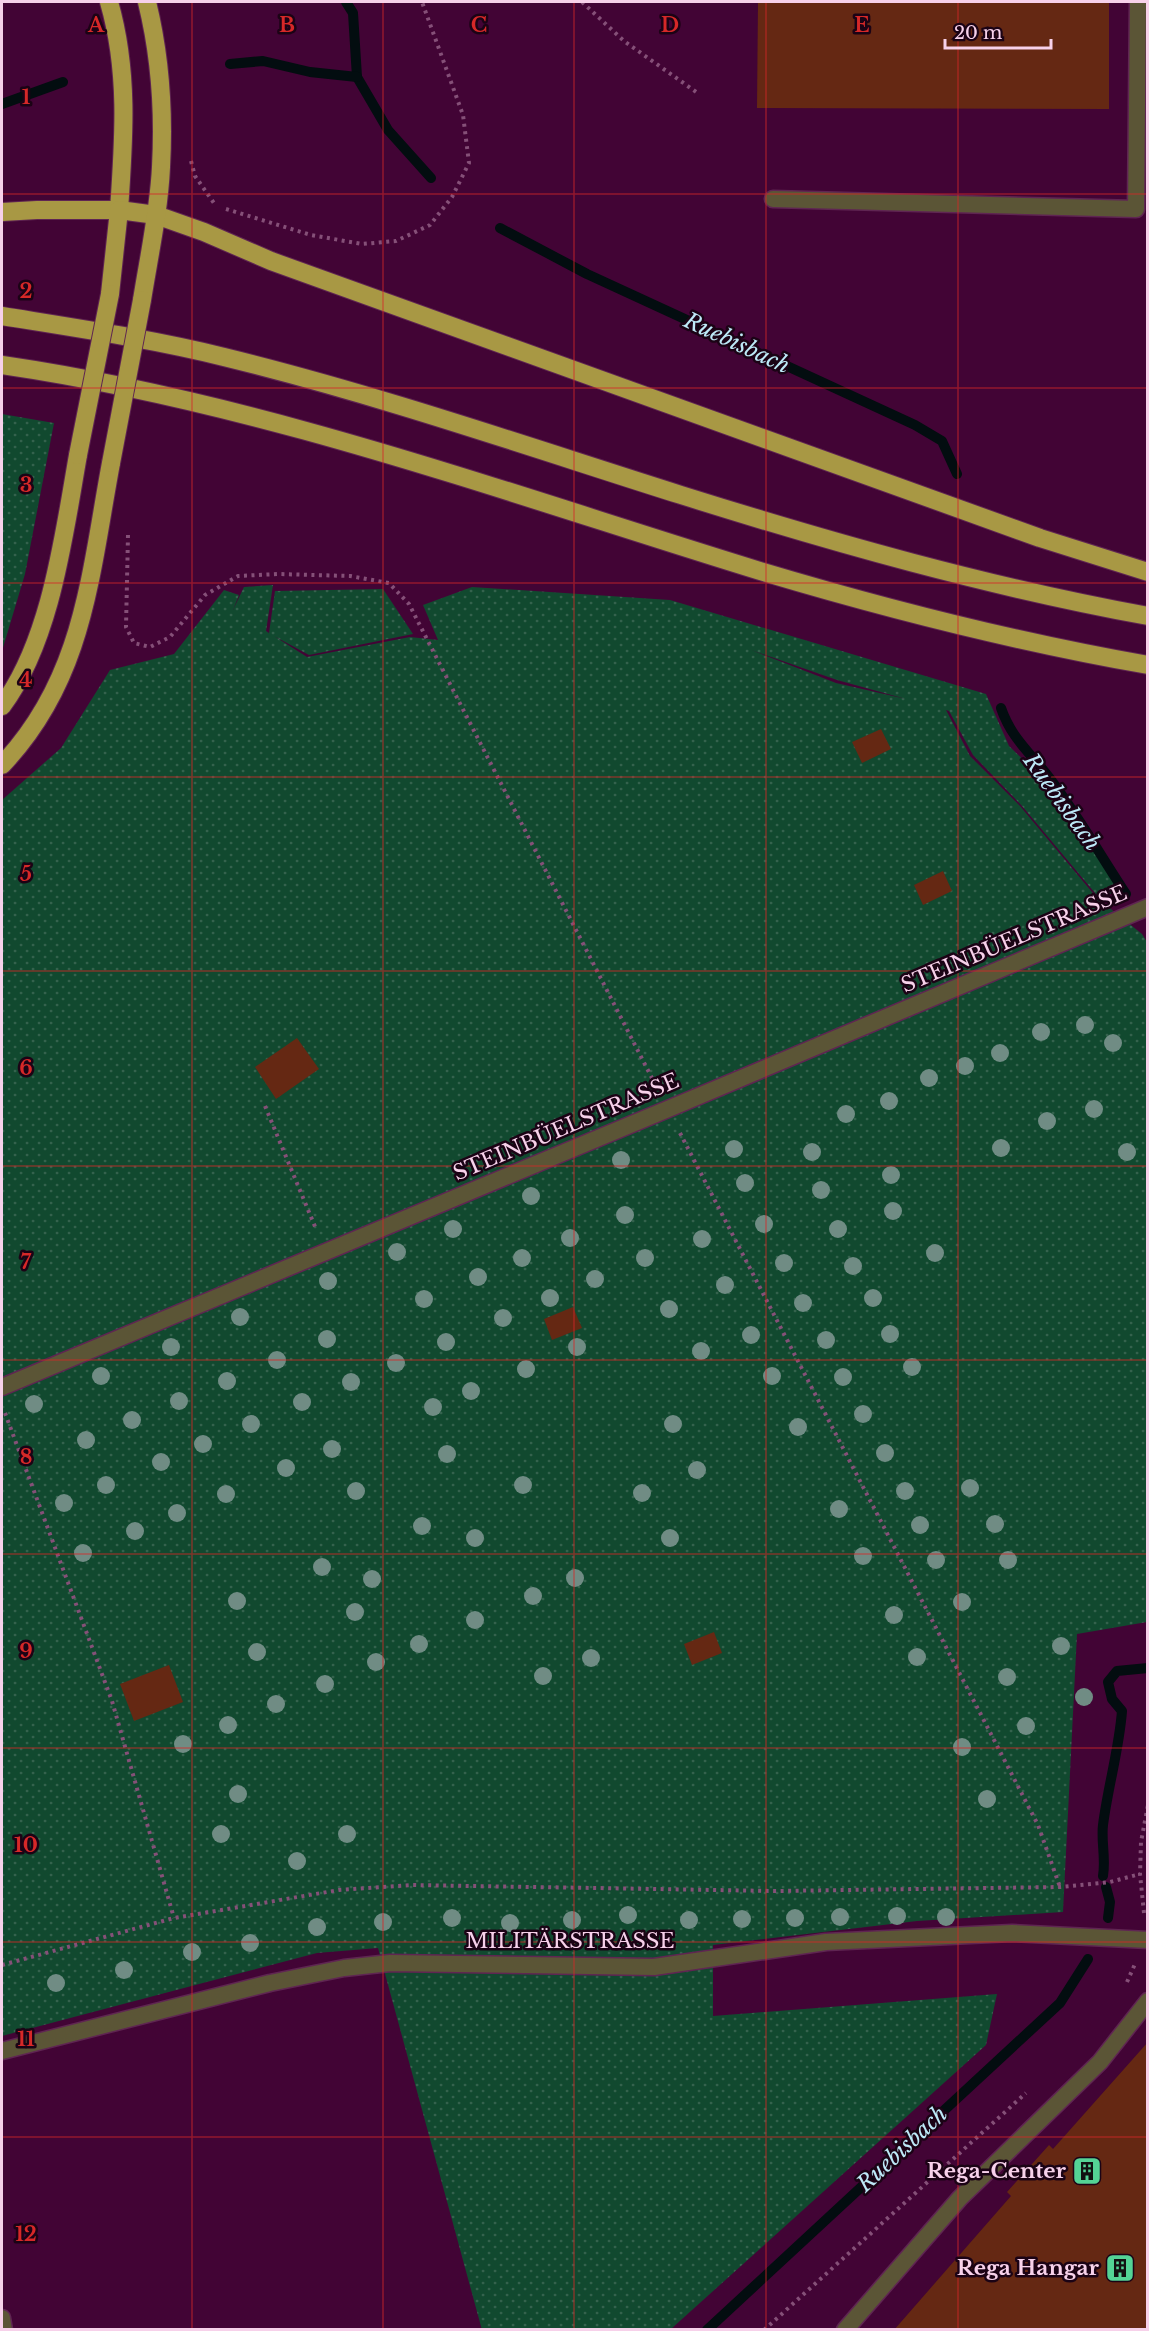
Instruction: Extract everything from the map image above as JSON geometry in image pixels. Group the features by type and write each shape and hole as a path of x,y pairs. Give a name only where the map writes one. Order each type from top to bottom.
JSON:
{"highway":[{"path":"2,706 20,674 43,621 63,537 110,294 125,125 122,80 109,2"},
{"path":"2,765 50,701 75,642 142,300 161,169 162,108 147,2"},
{"path":"2,212 119,210 156,215 204,232 272,261 1040,538 1148,572"},
{"path":"2,316 120,335 257,365 409,407 677,494 858,548 1044,595 1148,616"},
{"path":"2,365 167,395 245,414 396,456 844,595 1014,638 1148,665"}],"street":[{"path":"773,199 1136,210 1138,2"},
{"name":"STEINBÜELSTRASSE","path":"2,1386 1148,907"},
{"name":"MILITÄRSTRASSE","path":"2,2051 270,1983 344,1968 378,1964 654,1967 826,1942 1012,1933 1146,1939"},
{"path":"845,2330 960,2198 1100,2062 1148,2001"},
{"path":"2,2318 4,2330"}],"path":[{"path":"215,206 311,235 362,244 396,240 430,225 452,197 469,163 464,115 422,2"},
{"path":"582,2 624,41 699,94"},
{"path":"129,533 126,627 134,643 150,647 170,637 205,595 238,576 278,574 350,576 389,583 409,604 1038,1825 1060,1887"},
{"path":"265,1106 326,1252"},
{"path":"2,1404 112,1701 174,1918"},
{"path":"1126,1985 1146,1939 1140,1874 1141,1842 1148,1805"},
{"path":"2,1965 174,1918 339,1890 412,1885 775,1891 1060,1887 1101,1884 1140,1874"},
{"path":"764,2330 1028,2091"}],"green space":[{"path":"2,414 54,423 25,574 2,651"},
{"path":"273,585 266,631 269,633 275,591 383,589 413,634 309,655 274,636 307,657 410,637 438,640 423,605 472,587 670,600 986,694 1009,746 1045,781 1120,889 1100,899 1022,806 973,755 949,711 946,710 970,756 1020,806 1097,898 1142,934 1147,942 1147,1622 1077,1634 1063,1912 917,1921 713,1945 713,2016 997,1994 986,2045 671,2329 482,2330 378,1948 317,1953 2,2036 2,800 61,748 110,670 174,654 224,590 239,595 233,610 244,587","holes":["751,650 837,680 906,699 836,683"]}],"building":[{"path":"758,2 1109,2 1109,109 757,108"},
{"path":"881,729 891,749 862,763 852,742"},
{"path":"943,871 952,891 923,905 914,885"},
{"path":"297,1038 319,1069 276,1099 255,1067"},
{"path":"573,1307 582,1328 552,1340 544,1319"},
{"path":"714,1632 722,1653 692,1665 684,1644"},
{"path":"169,1665 183,1702 134,1721 120,1684"},
{"name":"Rega-Center","path":"1148,2042 1148,2330 894,2330 1011,2196 1007,2192 1049,2145 1053,2149"}],"waterway":[{"name":"Ruebisbach","path":"346,2 353,13 357,77 388,130 431,178"},
{"path":"230,64 263,61 310,72 357,77"},
{"path":"2,104 63,82"},
{"name":"Ruebisbach","path":"500,228 587,274 915,425 942,441 957,474"},
{"name":"Ruebisbach","path":"1001,708 1017,738 1061,794 1126,894"},
{"name":"Ruebisbach","path":"1103,1876 1103,1825 1122,1711 1112,1699 1108,1682 1117,1671 1148,1668"},
{"name":"Ruebisbach","path":"1106,1887 1110,1902 1108,1918"},
{"name":"Ruebisbach","path":"707,2330 1060,2003 1088,1959"}],"place":[{"name":"Rega-Center","path":"1087,2171"},
{"name":"Rega Hangar","path":"1120,2268"}]}
